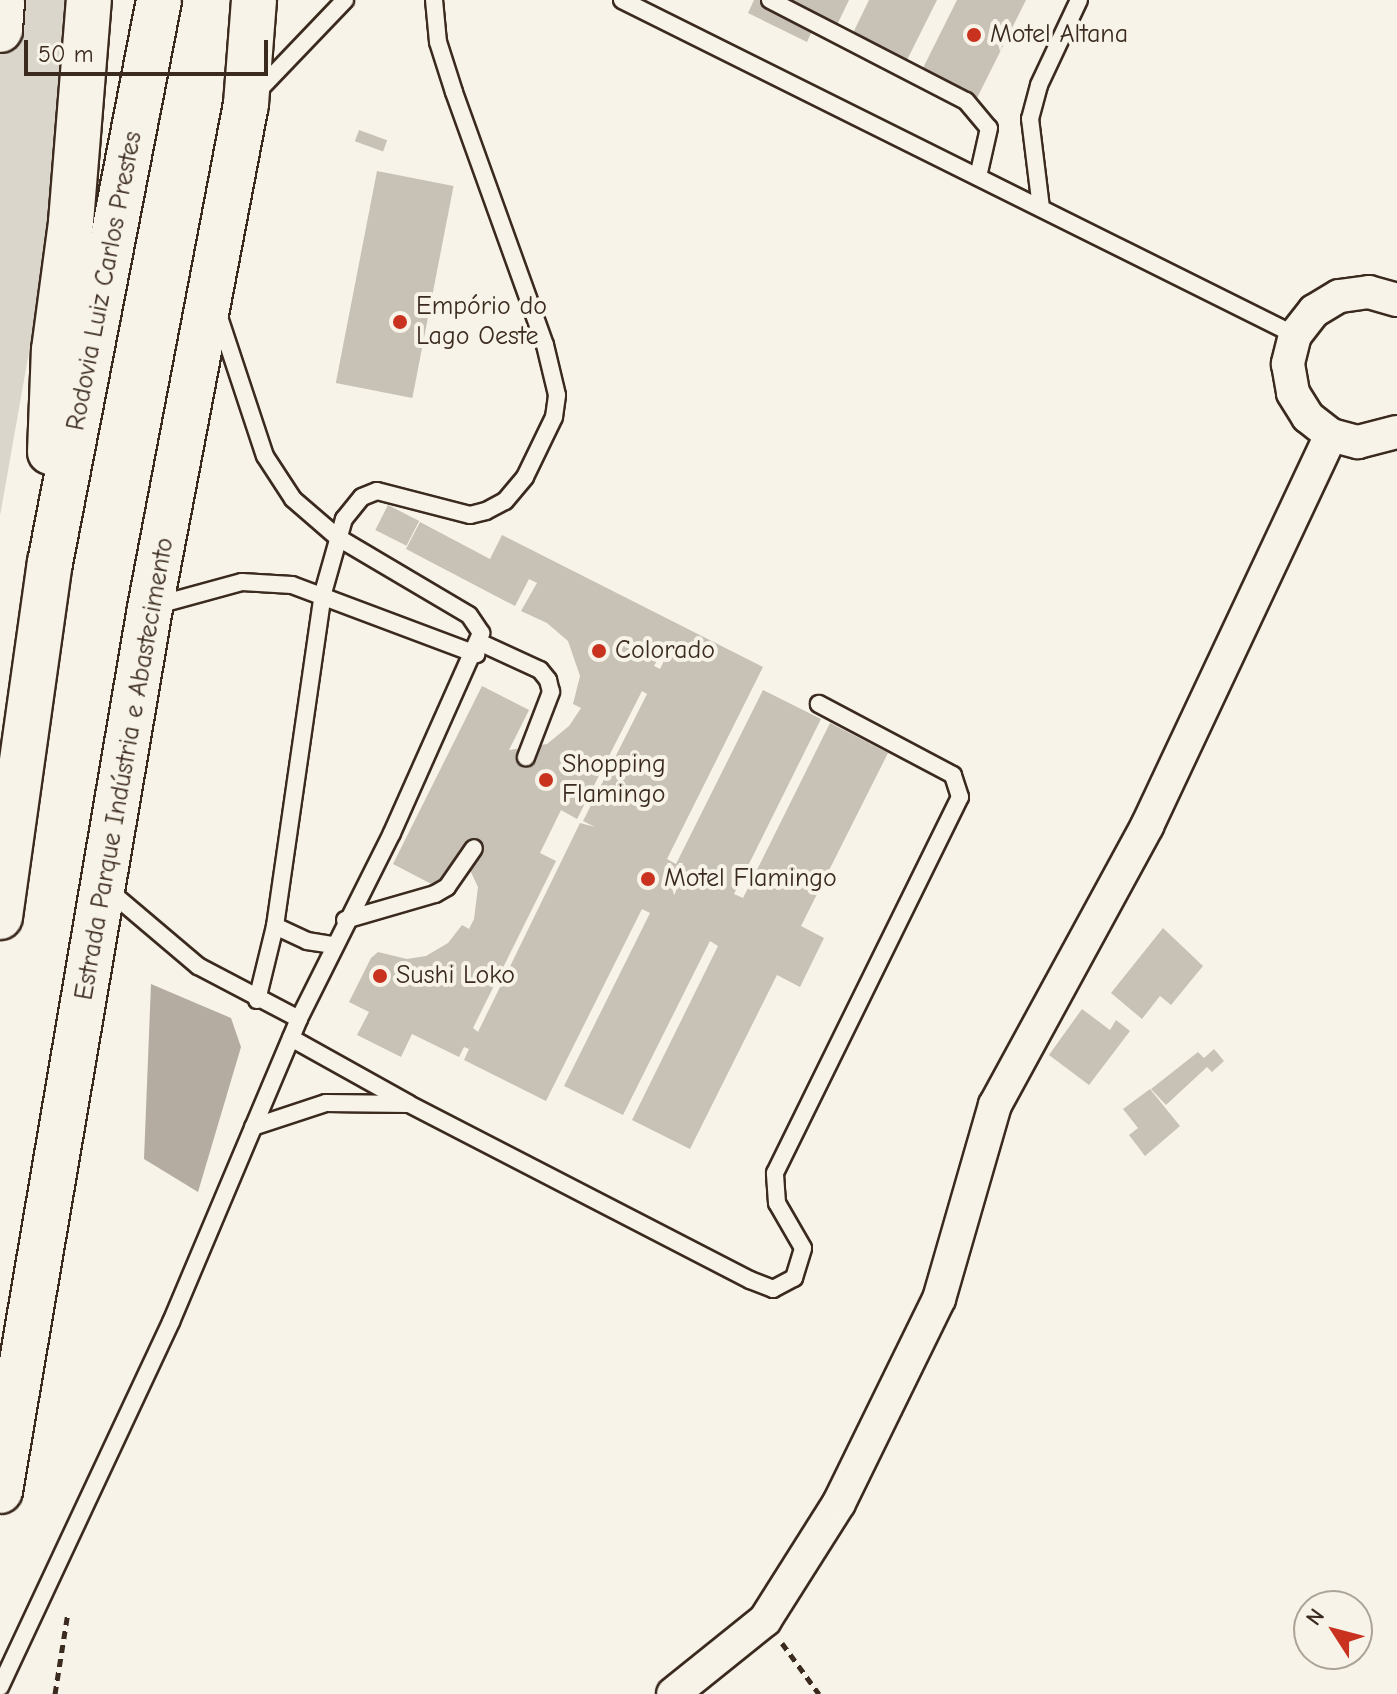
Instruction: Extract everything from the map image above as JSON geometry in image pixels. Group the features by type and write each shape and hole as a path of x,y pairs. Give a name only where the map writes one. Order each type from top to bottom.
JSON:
{"main road":[{"path":"0,30 2,0"},
{"path":"0,917 50,563 54,350 71,222 89,0"},
{"name":"Rodovia Luiz Carlos Prestes","path":"50,563 159,0"},
{"path":"253,47 254,0"},
{"path":"253,47 267,0"},
{"name":"Estrada Parque Indústria e Abastecimento","path":"0,1491 105,888 150,608 246,104 253,47"}],"street":[{"path":"1397,300 1369,292 1339,296 1314,311 1295,335 1288,364 1293,393 1308,417 1331,435 1358,442 1397,432"},
{"path":"673,1694 765,1620 839,1503 939,1299 995,1105 1147,826 1331,435"}],"lane":[{"path":"246,104 345,0"},
{"path":"257,1000 275,926 323,593 337,537 352,505 377,491 470,515 496,506 525,477 554,417 557,395 545,345 454,92 438,42 434,0"},
{"path":"622,0 1295,335"},
{"path":"770,0 966,101 989,128 978,177"},
{"path":"1041,208 1030,119 1039,85 1079,0"},
{"path":"0,1687 171,1322 332,945 477,648 481,633 469,615 337,537 293,499 265,456 210,289"},
{"path":"150,608 242,582 323,593 540,670 548,680 551,692 526,757"},
{"path":"291,1038 409,1104 750,1280 773,1289 794,1278 803,1248 777,1203 775,1173 960,797 953,775 819,704"},
{"path":"345,920 435,894 447,887 474,848"},
{"path":"105,888 157,936 257,1000 299,1019"},
{"path":"275,926 307,941 332,945"},
{"path":"253,1127 326,1103 409,1104"}],"path":[{"path":"55,1694 68,1612"},
{"path":"765,1620 819,1694"}],"shaded area":[{"path":"0,0 86,0 82,52 0,516"},
{"path":"151,984 231,1018 241,1047 198,1192 144,1159"}],"building":[{"path":"754,0 771,0 816,22 807,42 748,13"},
{"path":"781,0 849,0 836,27"},
{"name":"Motel Altana","path":"869,0 937,0 906,62 852,35"},
{"name":"Motel Altana","path":"957,0 1026,0 977,98 922,70"},
{"path":"359,130 387,140 383,152 355,141"},
{"path":"377,171 454,186 412,398 336,383"},
{"path":"388,505 419,521 406,546 375,530"},
{"name":"Motel Flamingo","path":"420,522 490,559 502,535 763,667 667,859 676,864 763,690 821,719 734,894 743,898 830,723 888,753 801,926 824,938 800,987 777,975 690,1149 632,1120 718,946 710,941 623,1115 564,1086 650,913 642,909 546,1101 464,1060 469,1049 464,1047 459,1057 412,1034 401,1057 357,1035 369,1012 349,1002 371,958 378,952 407,959 426,956 448,943 462,925 469,929 474,919 478,887 460,849 441,889 393,864 482,686 529,710 509,750 547,744 569,726 581,708 573,704 580,676 568,641 547,623 521,611 537,583 529,579 515,606 406,549","holes":["666,644 671,647 660,669 654,666","642,691 647,694 583,821 595,827 580,823 478,1032 473,1028 556,861 540,853 561,810 577,819"]},
{"path":"1163,928 1203,966 1171,1005 1160,996 1142,1019 1111,993"},
{"path":"1082,1009 1110,1030 1116,1020 1130,1031 1089,1085 1049,1055"},
{"path":"1214,1049 1224,1061 1212,1072 1207,1067 1166,1105 1151,1089 1198,1052 1204,1058"},
{"path":"1150,1089 1180,1126 1145,1156 1129,1135 1138,1128 1123,1109"}],"place":[{"name":"Motel Altana","path":"974,35"},
{"name":"Empório do Lago Oeste","path":"400,322"},
{"name":"Colorado","path":"599,651"},
{"name":"Shopping Flamingo","path":"546,780"},
{"name":"Motel Flamingo","path":"648,879"},
{"name":"Sushi Loko","path":"380,976"}]}
